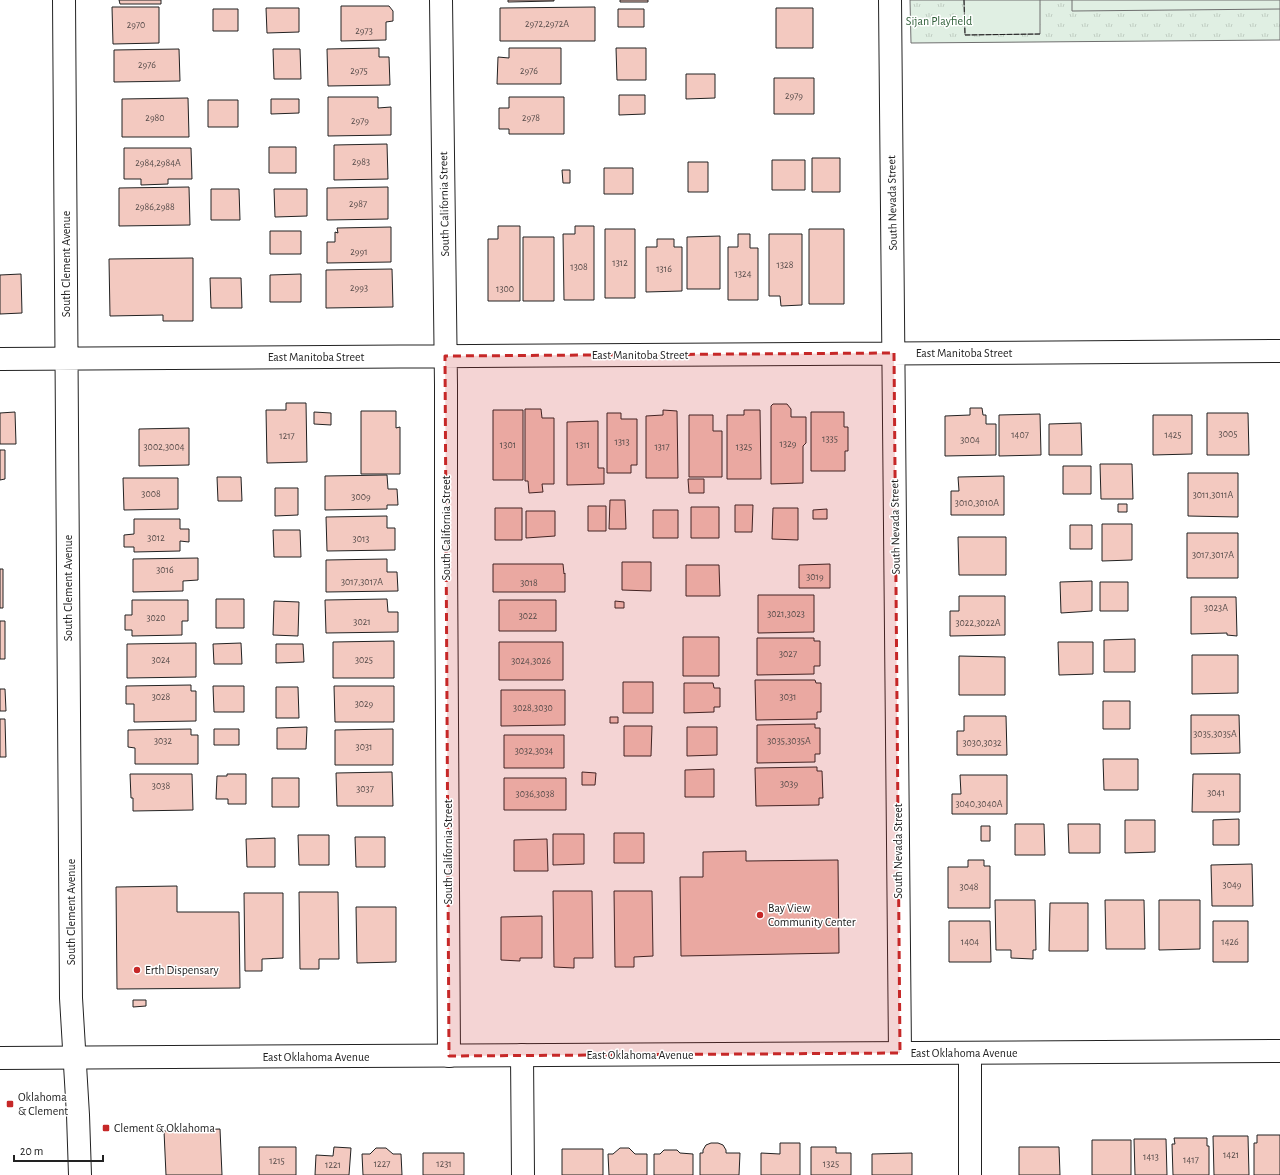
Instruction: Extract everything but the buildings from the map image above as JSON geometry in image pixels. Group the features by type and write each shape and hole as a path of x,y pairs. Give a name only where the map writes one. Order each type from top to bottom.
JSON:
{"street":[{"name":"South Clement Avenue","path":"64,0 71,998 80,1175"},
{"name":"South California Street","path":"441,0 445,356 449,1056"},
{"name":"South Nevada Street","path":"890,0 900,1053"},
{"name":"East Manitoba Street","path":"0,359 1280,350"},
{"name":"East Oklahoma Avenue","path":"0,1058 1280,1051"},
{"path":"970,1053 970,1175"},
{"path":"522,1055 523,1175"}],"highlighted area":[{"path":"894,353 900,1053 449,1056 445,356"}],"green space":[{"name":"Sijan Playfield","path":"910,0 1280,0 1280,40 911,43"},
{"path":"964,0 1040,0 1040,34 965,35"},
{"path":"1072,0 1280,0 1280,9 1072,11"}],"fence":[{"path":"964,0 965,35 1040,34"}],"place":[{"name":"Bay View Community Center","path":"760,915"},
{"name":"Erth Dispensary","path":"137,970"},
{"name":"Oklahoma & Clement","path":"10,1104"},
{"name":"Clement & Oklahoma","path":"106,1128"}]}
